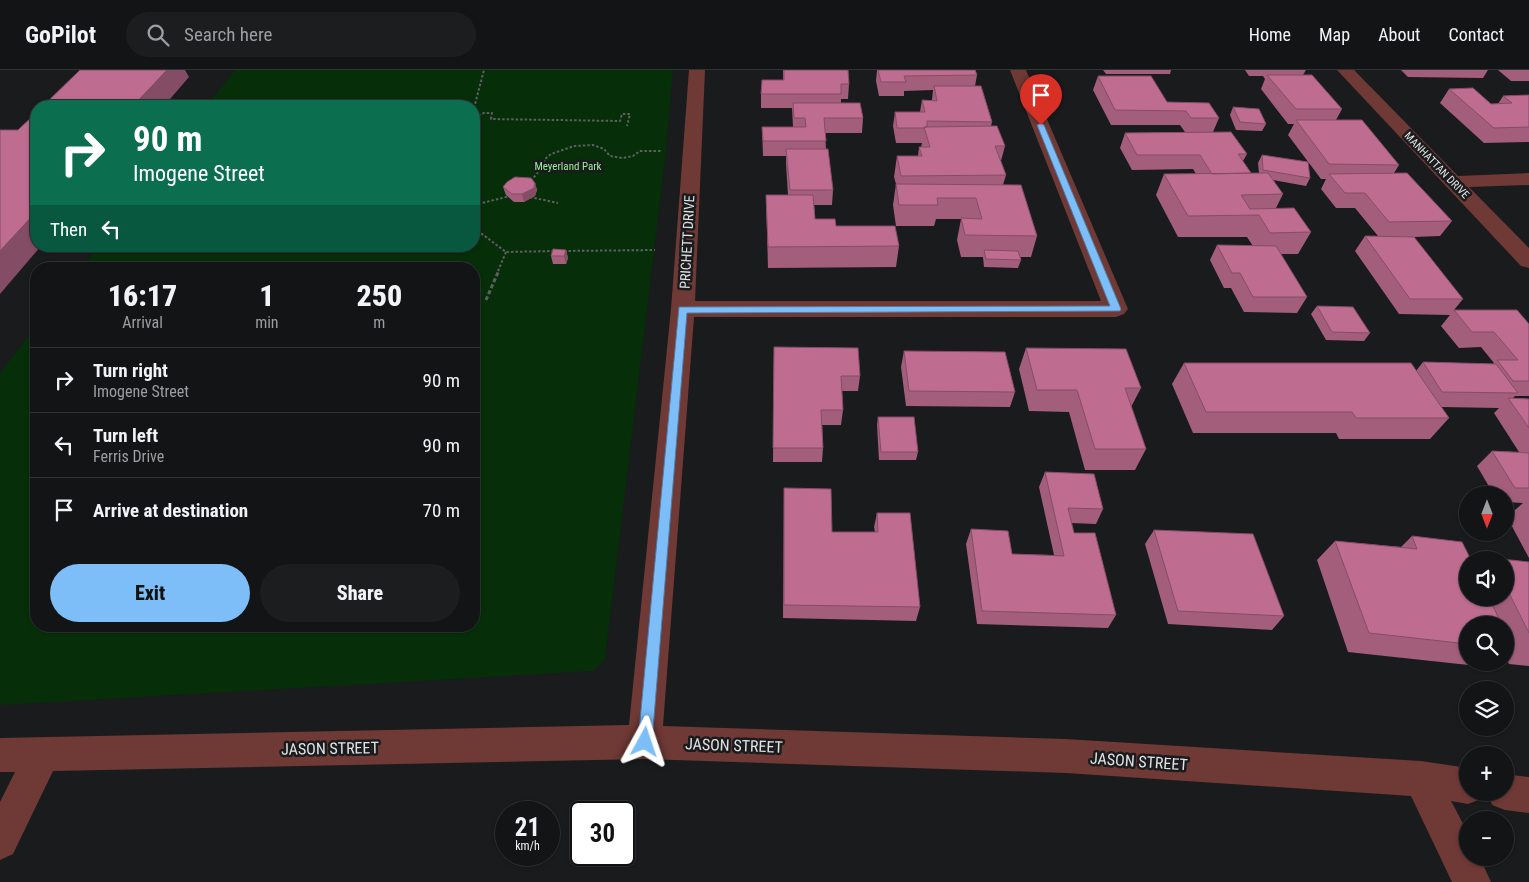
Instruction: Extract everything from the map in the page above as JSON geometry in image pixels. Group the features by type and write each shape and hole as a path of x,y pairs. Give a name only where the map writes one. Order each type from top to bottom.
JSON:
{"street":[{"name":"PRICHETT DRIVE","path":"645,742 683,310 696,70"},
{"path":"683,310 1116,309 1018,70"},
{"name":"MANHATTAN DRIVE","path":"1345,70 1529,261"},
{"path":"1454,182 1529,179"},
{"name":"JASON STREET","path":"0,755 645,742 1066,756 1421,780 1459,785"},
{"path":"0,841 44,754"},
{"path":"1421,780 1472,882"},
{"path":"1514,793 1529,795"}],"path":[{"path":"476,100 484,70"},
{"path":"480,115 492,113 491,119 620,121 622,114 630,114 627,126"},
{"path":"528,185 540,171 545,159 558,150 574,146 593,145 604,149 610,156 625,158 640,151"},
{"path":"480,204 514,195"},
{"path":"527,196 558,203"},
{"path":"480,232 506,252 686,249"},
{"path":"486,300 506,252"}],"green space":[{"name":"Meyerland Park","path":"235,70 673,70 666,151 605,659 593,671 0,705 0,373 30,334 30,632 480,632 480,262 86,262 94,252 480,252 480,100 212,100"}],"building":[{"path":"80,70 167,70 139,100 49,100"},
{"path":"784,70 848,70 849,84 841,84 841,94 761,94 762,80 784,80"},
{"path":"878,70 975,70 977,75 904,76 906,82 881,82"},
{"path":"1267,75 1312,75 1342,109 1296,109"},
{"path":"1098,76 1151,76 1167,102 1209,103 1219,118 1191,118 1186,111 1115,110"},
{"path":"934,86 981,86 992,122 927,121 927,127 925,128 897,128 895,112 925,112 922,100 937,101"},
{"path":"1473,88 1491,104 1512,103 1503,96 1529,95 1529,127 1494,128 1449,89"},
{"path":"793,103 860,103 863,118 824,118 826,141 763,141 762,127 806,127 805,118 794,118"},
{"path":"1233,107 1259,109 1266,124 1240,122"},
{"path":"30,119 30,218 0,251 0,130 18,130"},
{"path":"1296,120 1362,120 1399,165 1329,164"},
{"path":"997,126 1005,146 995,146 1006,175 901,176 897,156 922,156 919,147 930,147 924,127"},
{"path":"1231,132 1247,154 1238,154 1251,173 1212,174 1200,155 1137,155 1125,133"},
{"path":"786,149 828,149 833,190 790,190"},
{"path":"1262,155 1308,162 1310,178 1263,170"},
{"path":"1268,173 1283,194 1241,195 1250,209 1294,208 1311,232 1270,233 1259,215 1188,216 1164,174"},
{"path":"1407,173 1452,221 1389,222 1365,193 1345,193 1329,174"},
{"path":"515,177 531,178 535,183 534,188 522,194 512,194 503,187"},
{"path":"896,184 1021,185 1037,236 965,235 961,218 982,219 976,198 937,198 938,205 899,205"},
{"path":"766,195 813,195 815,219 835,219 836,226 895,226 899,246 768,247"},
{"path":"1365,236 1414,237 1463,299 1410,299"},
{"path":"1217,245 1276,246 1307,297 1253,297 1240,273 1232,273"},
{"path":"553,249 566,250 564,256 551,256"},
{"path":"984,250 1018,251 1021,260 986,259"},
{"path":"1317,306 1353,307 1370,333 1332,332"},
{"path":"1454,310 1517,310 1529,324 1529,381 1513,381 1497,360 1518,360 1494,332 1472,332"},
{"path":"774,347 858,348 860,376 841,376 843,410 821,410 823,448 773,448"},
{"path":"1026,348 1126,349 1141,388 1125,388 1146,449 1095,449 1077,390 1037,390"},
{"path":"904,351 1005,352 1015,392 909,391"},
{"path":"1423,362 1496,364 1518,393 1442,392"},
{"path":"1184,363 1411,363 1449,418 1356,418 1352,412 1206,412"},
{"path":"1508,398 1529,399 1529,428"},
{"path":"878,417 914,417 918,452 881,452"},
{"path":"1492,451 1529,453 1529,488 1515,488"},
{"path":"1045,472 1094,474 1103,509 1068,508 1074,533 1095,533 1116,615 982,611 971,529 1008,531 1012,554 1064,556"},
{"path":"784,488 831,489 832,532 878,532 877,513 910,513 920,607 784,605"},
{"path":"1154,530 1253,534 1284,616 1178,611"},
{"path":"1412,536 1462,542 1466,551 1459,551 1459,606 1493,606 1498,616 1459,616 1459,643 1369,633 1335,541 1417,549"},
{"path":"1514,560 1529,562 1529,633 1514,603"}],"route":[{"path":"645,742 683,310 1116,309 1041,125"}]}
